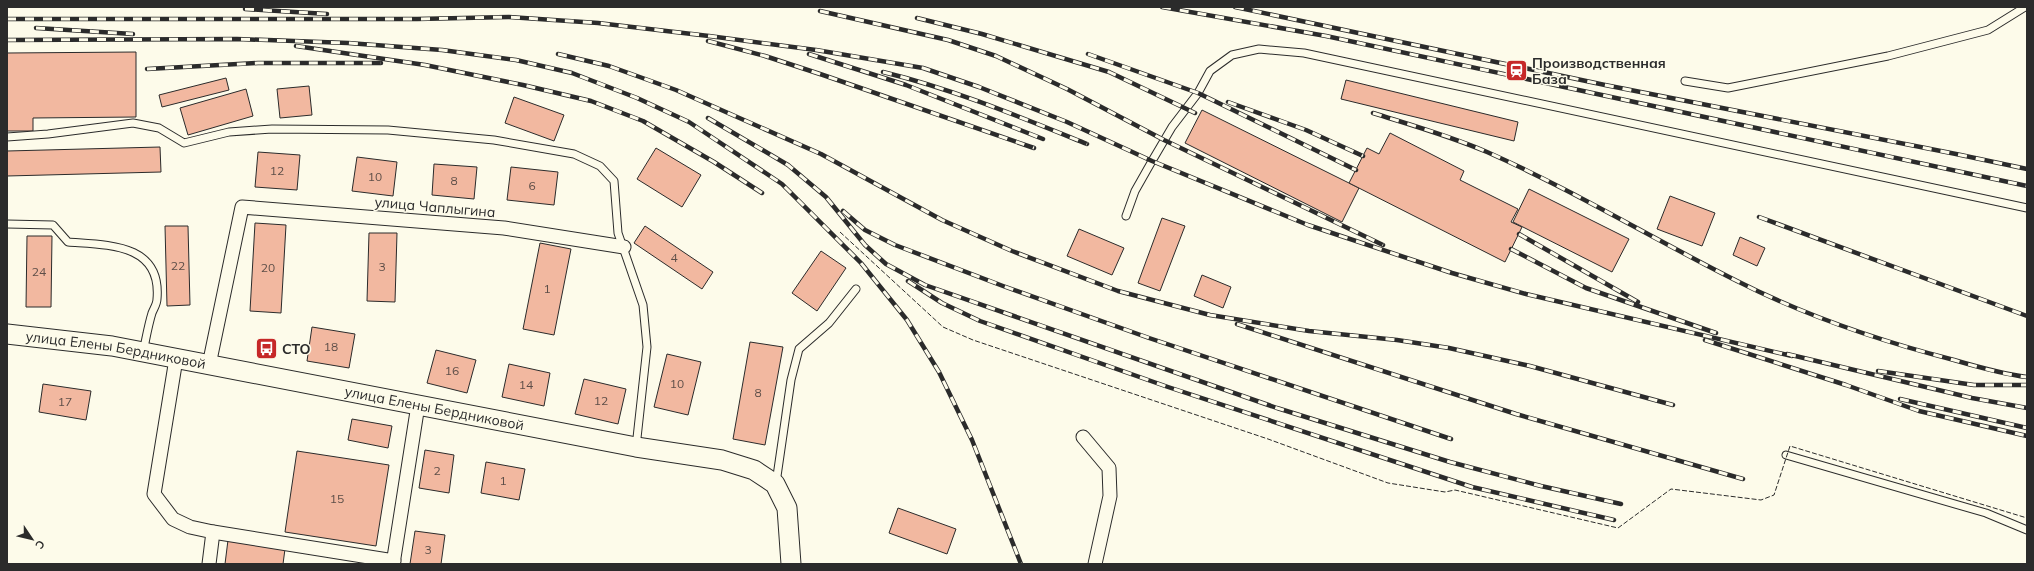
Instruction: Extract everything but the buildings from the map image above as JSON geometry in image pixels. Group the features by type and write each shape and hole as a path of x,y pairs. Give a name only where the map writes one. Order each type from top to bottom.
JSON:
{"street":[{"name":"улица Чаплыгина","path":"209,365 242,208 504,228 624,247"},
{"name":"улица Елены Бердниковой","path":"7,334 112,346 636,447 722,460 754,470 775,484 787,508 791,564"},
{"path":"176,359 154,494 173,520 190,527 213,532 393,562 418,405"},
{"path":"1083,436 1109,468 1110,496 1095,564"},
{"path":"209,564 213,532"}],"lane":[{"path":"1685,81 1728,88 1888,56 1988,30 2025,7"},
{"path":"1126,216 1135,190 1172,126 1198,93 1210,71 1232,55 1259,50 1304,53 2027,208"},
{"path":"7,137 48,134 133,123 159,128 184,143 229,132 272,129 388,130 494,140 574,154 600,166 614,181 618,233 643,305 647,347 636,447"},
{"path":"7,224 53,225 68,242 112,245 144,257 152,269 157,285 157,300 143,352"},
{"path":"775,484 791,380 799,349 829,323 856,289"},
{"path":"1786,455 1986,513 2027,530"}],"railway":[{"path":"1162,7 1326,36 2027,186"},
{"path":"1235,7 1605,85 2027,169"},
{"path":"245,9 327,14"},
{"path":"820,11 948,40 996,56 1067,89 1164,140 1383,245"},
{"path":"7,19 417,19 509,17 598,23 709,36 816,50 923,68 979,87 1067,122 1152,161 1308,225 1452,273 1526,294 1792,356"},
{"path":"917,18 982,34 1109,72 1195,113"},
{"path":"36,28 133,34"},
{"path":"7,40 237,39 348,43 442,50 516,60 572,73 637,98 689,122 782,184 861,263 907,320 939,372 972,440 1021,564"},
{"path":"708,41 765,56 823,75 1034,148"},
{"path":"296,46 425,65 523,85 591,101 643,121 714,162 762,193"},
{"path":"558,54 609,66 676,90 821,154 942,220 1012,251 1118,291 1210,315 1309,331 1397,340 1449,348 1530,366 1673,405"},
{"path":"809,54 906,85 1043,139"},
{"path":"1088,54 1198,93 1356,170"},
{"path":"147,69 258,63 381,63"},
{"path":"883,72 961,95 1087,144"},
{"path":"1228,102 1306,130 1363,156"},
{"path":"1373,113 1445,136 1487,152 1551,182 1763,294 1816,316 1871,336 1926,353 1990,370 2027,377"},
{"path":"708,118 788,165 826,197 865,245 886,264 925,285 1277,408 1450,462 1541,486 1621,504"},
{"path":"843,211 865,230 895,245 1003,286 1149,338 1451,439"},
{"path":"1759,217 2027,316"},
{"path":"1519,234 1638,302"},
{"path":"1511,249 1586,288 1716,333"},
{"path":"908,281 942,303 980,321 1168,387 1472,487 1614,520"},
{"path":"1237,324 1516,414 1743,479"},
{"path":"1705,340 1846,385 1919,411 2027,436"},
{"path":"1787,354 1972,398 2027,408"},
{"path":"1878,371 1974,385 2027,385"},
{"path":"1900,399 2027,428"}],"fence":[{"path":"840,232 943,327 973,340 1268,439 1388,483 1445,492 1455,490 1618,528 1671,489 1761,500 1774,495 1790,446 2027,518"}],"place":[{"name":"Производственная База","path":"1516,71"},
{"name":"СТО","path":"267,349"}]}
